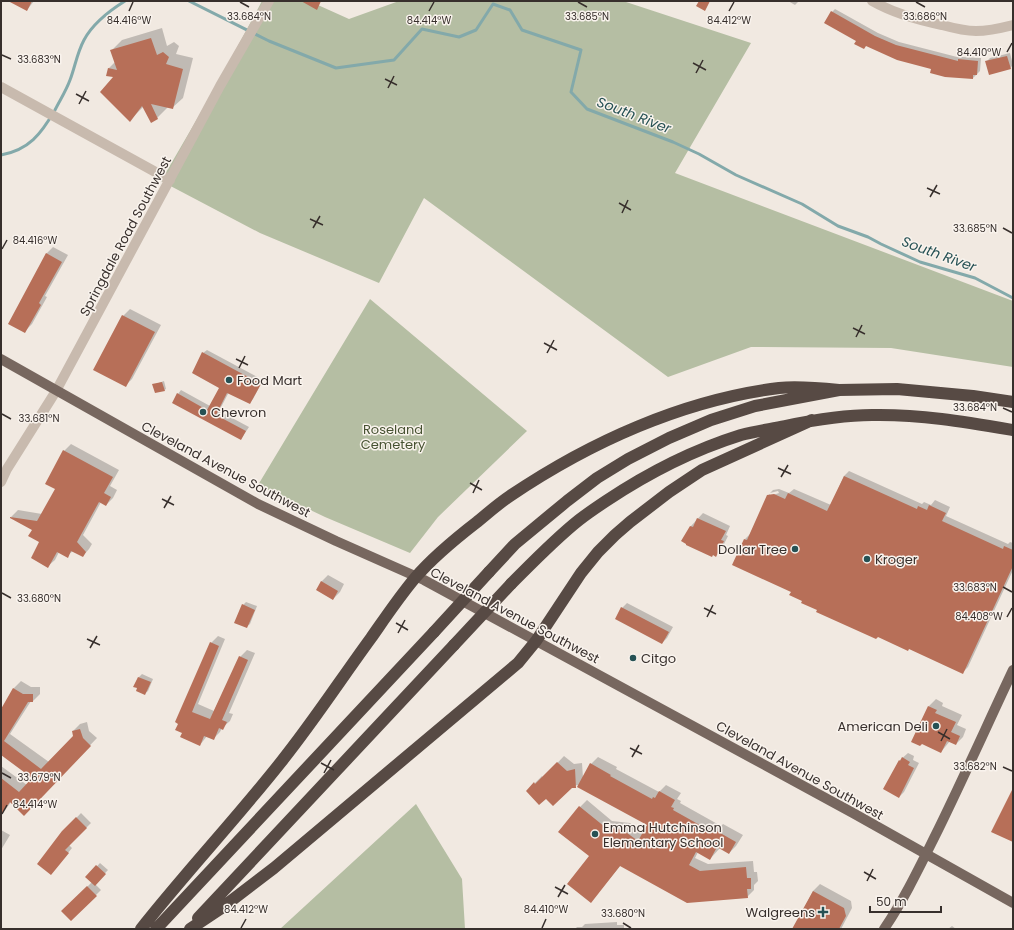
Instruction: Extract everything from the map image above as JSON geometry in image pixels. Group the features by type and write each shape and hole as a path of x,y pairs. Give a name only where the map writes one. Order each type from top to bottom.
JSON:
{"highway":[{"path":"141,929 178,882 282,761 416,577 454,540 509,496 565,462 629,431 667,415 706,403 781,388 806,387 839,390 897,389 1013,402"},
{"path":"156,929 434,632 488,572 515,544 566,500 597,478 628,459 711,420 754,406 839,390"},
{"path":"189,929 511,584 543,552 580,520 627,487 651,473 708,446 742,435 812,420 872,415 906,415 944,419 1013,430"},
{"path":"189,929 223,907 274,868 518,663 536,641 581,573 598,552 630,522 669,492 702,470 812,420"}],"main road":[{"name":"Cleveland Avenue Southwest","path":"1,359 258,504 416,577 853,813 1013,903"},
{"path":"884,929 915,877 926,855 1013,670"}],"street":[{"name":"Springdale Road Southwest","path":"1,482 7,468 56,391 220,86 269,1"},
{"path":"872,1 889,6 917,20 968,30 976,31 996,29 1013,25"},
{"path":"1,87 170,180"}],"green space":[{"path":"262,1 309,1 349,19 399,1 623,1 751,43 675,173 1013,301 1013,367 891,348 751,347 668,377 424,198 379,283 260,233 161,181 218,83"},
{"name":"Roseland Cemetery","path":"370,299 527,431 438,517 410,553 325,517 258,485"},
{"path":"416,804 462,879 465,929 280,929"}],"building":[{"path":"8,1 32,1 27,11"},
{"path":"301,1 321,1 317,10"},
{"path":"699,1 710,1 705,11 696,6"},
{"path":"831,11 875,36 896,45 958,61 958,59 978,61 977,75 973,75 973,79 945,77 930,73 931,69 897,60 866,46 864,49 854,44 856,41 824,23"},
{"path":"151,38 157,55 163,52 169,57 166,64 183,69 173,109 151,104 158,119 151,123 142,106 130,122 100,92 113,77 106,76 108,68 117,70 110,50"},
{"path":"1007,56 1011,69 989,75 985,61"},
{"path":"46,253 62,262 39,303 41,305 25,333 8,324"},
{"path":"122,315 155,332 126,387 93,370"},
{"path":"202,352 261,384 250,404 227,393 216,415 246,431 241,440 172,403 177,393 207,410 219,388 192,373"},
{"path":"162,382 165,391 155,393 152,384"},
{"path":"63,450 113,477 104,493 111,497 106,506 99,502 77,542 86,552 83,557 71,551 68,558 57,552 48,568 31,558 39,542 28,536 32,530 10,517 37,521 55,489 45,484"},
{"path":"844,476 917,509 918,506 927,510 929,505 946,513 942,521 1003,549 1004,546 1013,550 1013,566 963,674 909,649 908,651 878,637 876,639 816,612 817,610 801,603 802,601 789,595 791,592 732,565 744,539 747,540 767,495 774,494 785,499 788,493 827,511"},
{"path":"697,518 726,531 721,540 724,541 716,557 713,555 712,557 686,545 681,541 690,526 693,527"},
{"path":"321,581 338,591 333,600 316,590"},
{"path":"242,604 255,610 247,628 234,623"},
{"path":"621,607 669,632 662,644 615,619"},
{"path":"210,642 219,646 192,712 210,719 239,656 248,660 222,720 227,722 223,730 219,728 214,740 204,736 200,746 180,737 182,733 175,730 178,724 175,722"},
{"path":"138,677 151,682 145,695 136,691 137,688 133,687"},
{"path":"13,688 23,694 33,694 33,702 28,702 4,741 41,769 73,736 72,731 80,729 83,738 91,746 24,816 10,802 1,815 1,778 19,792 32,778 1,755 1,709"},
{"name":"American Deli","path":"928,706 937,710 935,713 956,722 951,732 960,736 956,745 947,741 941,753 922,744 920,746 911,742"},
{"path":"902,757 910,762 908,765 914,768 899,798 883,789"},
{"path":"557,762 567,771 575,769 576,788 572,788 553,806 546,799 539,805 526,791"},
{"name":"Emma Hutchinson Elementary School","path":"590,763 652,799 653,797 655,798 659,791 675,800 671,807 674,808 673,810 714,833 715,830 736,842 729,854 717,847 710,860 696,852 689,865 700,871 746,867 747,878 751,878 751,889 747,889 748,898 687,903 620,866 591,903 567,884 589,856 558,832 579,806 605,827 623,830 638,841 647,825 577,787"},
{"path":"1013,788 1013,842 991,832"},
{"path":"76,817 87,828 65,850 69,853 51,875 37,864 62,831"},
{"path":"96,865 106,874 95,886 85,877"},
{"path":"87,886 97,896 71,921 61,911"},
{"name":"Walgreens","path":"813,891 844,908 846,916 839,929 792,929"}],"waterway":[{"name":"South River","path":"1,155 11,153 27,145 45,126 67,88 84,40 92,28 102,18 125,1"},
{"name":"South River","path":"189,1 269,41 336,68 394,60 422,29 459,37 476,30 493,4 510,10 522,30 581,50 571,92 587,109 673,142 699,154 736,175 802,204 838,226 868,237 920,262 975,278 1013,298"}],"place":[{"name":"Food Mart","path":"229,380"},
{"name":"Chevron","path":"203,412"},
{"name":"Dollar Tree","path":"795,549"},
{"name":"Kroger","path":"867,559"},
{"name":"Citgo","path":"633,658"},
{"name":"American Deli","path":"936,726"},
{"name":"Emma Hutchinson Elementary School","path":"595,834"},
{"name":"Walgreens","path":"823,912"}]}
